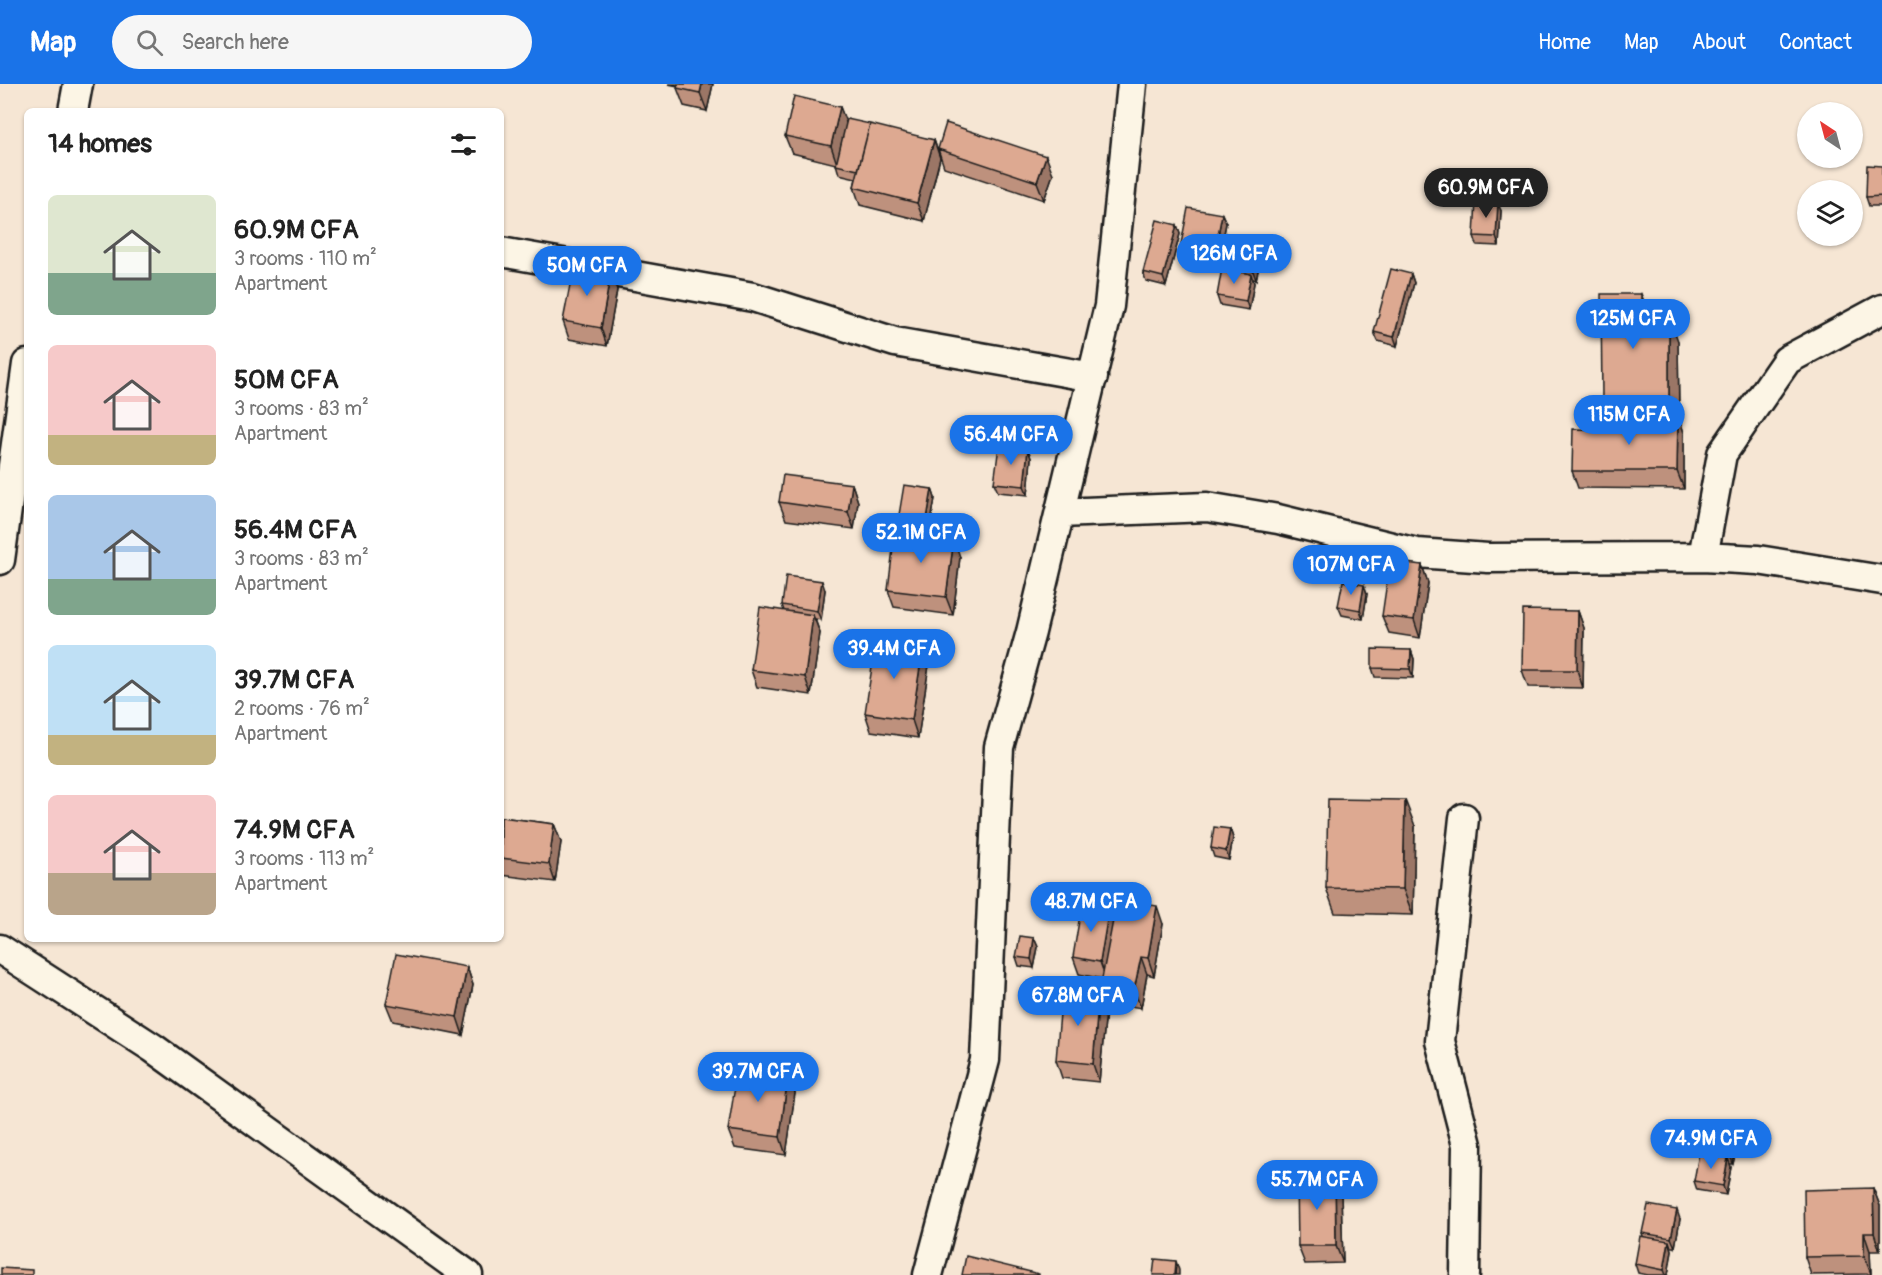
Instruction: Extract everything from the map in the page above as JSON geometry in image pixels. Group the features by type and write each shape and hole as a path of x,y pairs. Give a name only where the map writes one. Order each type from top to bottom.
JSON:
{"street":[{"path":"74,108 78,84"},
{"path":"928,1275 985,1060 999,747 1060,513 1109,306 1132,84"},
{"path":"504,253 753,297 895,342 1093,377"},
{"path":"1703,557 1722,454 1787,360 1882,309"},
{"path":"0,560 24,386"},
{"path":"1060,513 1207,507 1312,527 1417,553 1488,558 1703,557 1758,560 1882,580"},
{"path":"1464,818 1440,1041 1467,1145 1465,1275"},
{"path":"0,949 153,1048 468,1275"}],"building":[{"path":"678,84 702,84 700,93 677,88"},
{"path":"794,96 840,107 831,146 785,136"},
{"path":"847,119 870,124 858,170 836,165"},
{"path":"946,123 1046,156 1037,182 938,149"},
{"path":"870,124 934,140 917,203 854,187"},
{"path":"1867,165 1882,166 1882,196 1866,197"},
{"path":"1476,201 1498,202 1496,237 1474,236"},
{"path":"1188,208 1222,214 1215,251 1181,244"},
{"path":"1157,220 1177,225 1163,277 1143,272"},
{"path":"1230,237 1258,243 1253,271 1224,265"},
{"path":"574,265 611,272 601,328 563,321"},
{"path":"1222,268 1251,274 1246,301 1217,296"},
{"path":"1391,269 1411,274 1394,337 1374,332"},
{"path":"1601,294 1641,294 1641,316 1669,316 1669,399 1602,399"},
{"path":"1622,416 1678,416 1677,471 1572,471 1573,429 1622,430"},
{"path":"999,446 1028,449 1024,486 994,483"},
{"path":"783,475 852,484 848,512 779,502"},
{"path":"904,485 932,489 927,519 899,515"},
{"path":"895,532 954,539 946,597 888,590"},
{"path":"1390,561 1422,565 1414,620 1382,616"},
{"path":"786,576 822,581 817,611 782,605"},
{"path":"1343,581 1364,585 1360,610 1338,606"},
{"path":"760,607 813,615 805,677 751,670"},
{"path":"1523,610 1578,611 1577,670 1522,670"},
{"path":"876,641 923,647 912,720 865,713"},
{"path":"1372,649 1411,650 1410,669 1372,668"},
{"path":"1328,799 1405,800 1403,889 1326,888"},
{"path":"504,817 554,824 549,864 504,858"},
{"path":"1214,827 1230,829 1226,851 1211,848"},
{"path":"1117,899 1157,906 1148,958 1141,957 1134,990 1101,984"},
{"path":"1082,903 1109,908 1100,962 1073,957"},
{"path":"1020,936 1034,938 1031,959 1016,957"},
{"path":"396,954 467,967 457,1017 386,1004"},
{"path":"1062,990 1099,993 1093,1064 1056,1060"},
{"path":"738,1068 788,1075 780,1137 728,1130"},
{"path":"1706,1122 1736,1127 1730,1155 1701,1150"},
{"path":"1699,1153 1728,1158 1723,1186 1694,1181"},
{"path":"1335,1176 1336,1246 1298,1246 1297,1177"},
{"path":"1873,1188 1874,1233 1864,1233 1864,1256 1805,1257 1804,1190"},
{"path":"1648,1205 1677,1210 1671,1238 1642,1233"},
{"path":"1640,1236 1669,1241 1664,1270 1635,1264"},
{"path":"966,1256 1039,1274 1039,1275 962,1275"},
{"path":"1155,1259 1176,1261 1175,1275 1153,1275"},
{"path":"1,1268 32,1270 32,1275 1,1275"}]}
